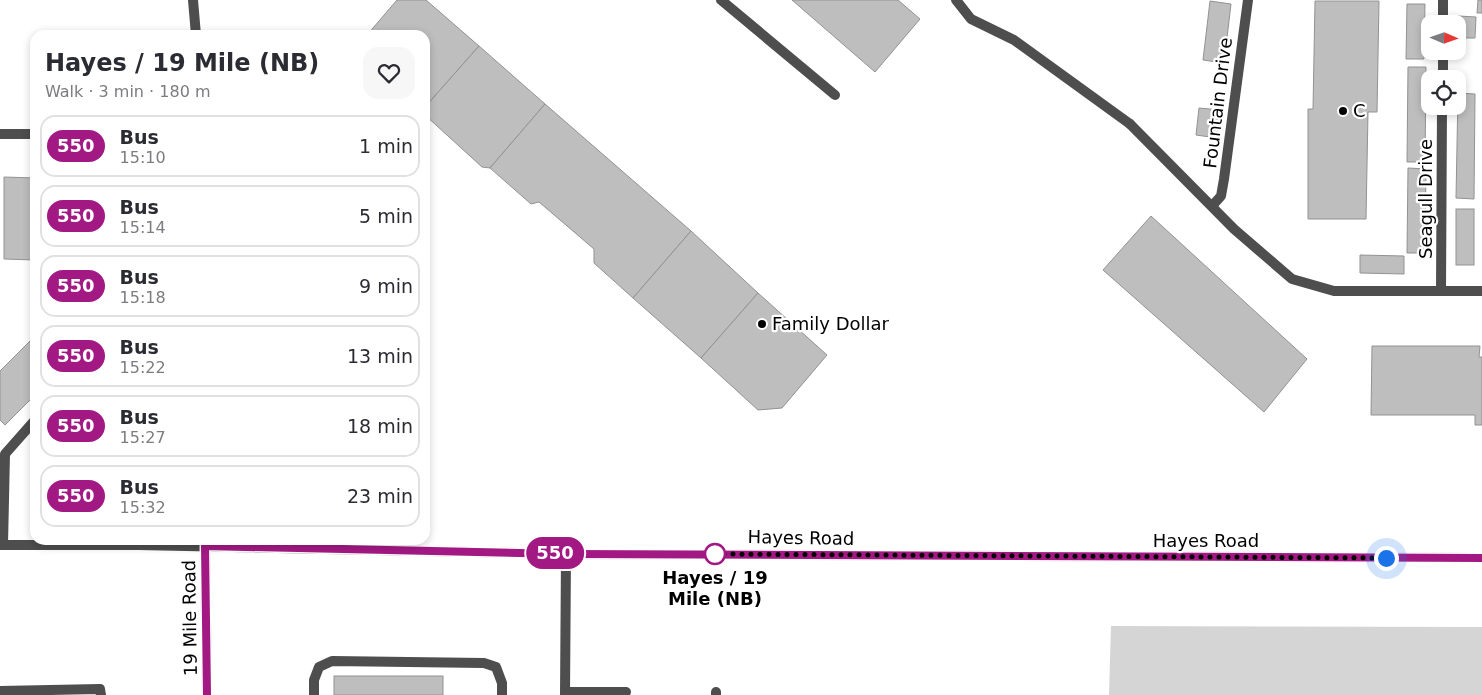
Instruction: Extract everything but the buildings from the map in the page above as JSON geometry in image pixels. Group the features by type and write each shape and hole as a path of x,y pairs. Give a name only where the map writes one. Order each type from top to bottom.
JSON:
{"street":[{"path":"193,0 196,30"},
{"path":"722,0 835,95"},
{"name":"Fountain Drive","path":"956,0 970,19 1014,40 1130,124 1234,229 1292,279 1334,291 1482,291"},
{"name":"Fountain Drive","path":"1212,206 1221,196 1224,179 1248,0"},
{"path":"1443,0 1443,15"},
{"name":"Seagull Drive","path":"1441,291 1442,115"},
{"path":"0,134 30,134"},
{"path":"1,545 5,454 30,426"},
{"name":"Hayes Road","path":"1,545 30,545"},
{"name":"19 Mile Road","path":"205,545 207,695"},
{"name":"Hayes Road","path":"271,545 566,554 1482,558"},
{"path":"566,554 565,693 626,692"},
{"path":"314,695 314,680 319,667 332,661 484,663 496,667 502,683 502,695"},
{"path":"0,692 100,689 101,695"}],"shaded area":[{"path":"1111,626 1482,627 1482,695 1109,695"}],"bus line":[{"name":"550","path":"207,695 205,546 566,554 1482,558"}],"place":[{"name":"C","path":"1343,111"},
{"name":"Family Dollar","path":"762,324"},
{"name":"Hayes / 19 Mile (NB)","path":"715,554"}],"route":[{"path":"715,554 1386,558"}]}
